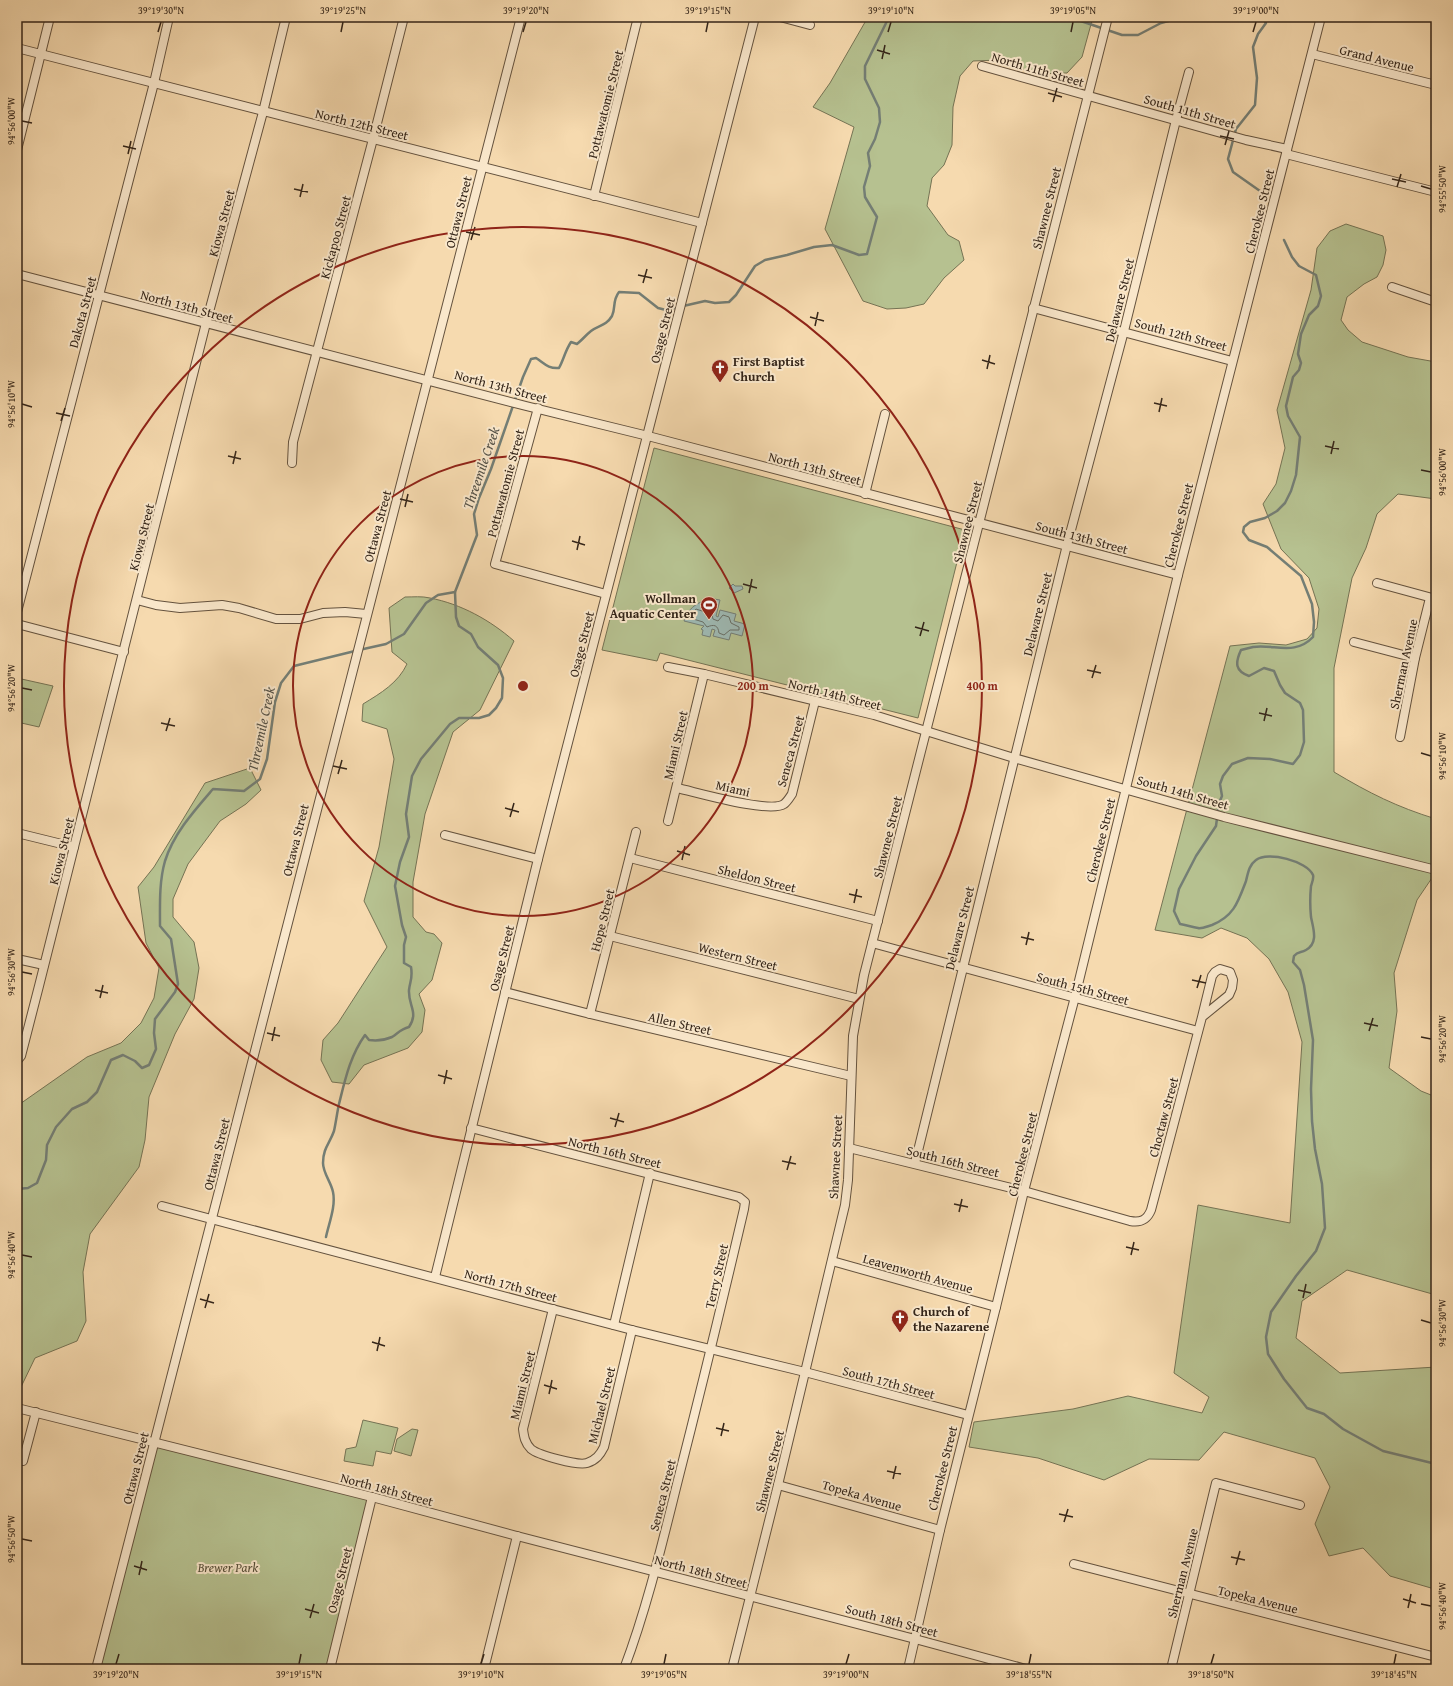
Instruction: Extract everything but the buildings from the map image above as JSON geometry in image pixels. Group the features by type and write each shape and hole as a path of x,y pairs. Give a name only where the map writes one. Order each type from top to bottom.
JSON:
{"street":[{"path":"17,150 50,17"},
{"name":"Dakota Street","path":"17,612 154,83 169,17"},
{"name":"Kiowa Street","path":"17,1061 21,1056 138,600 206,323 263,112 286,17"},
{"name":"Kickapoo Street","path":"292,463 293,442 404,17"},
{"name":"Ottawa Street","path":"98,1668 354,659 428,380 521,17"},
{"name":"Pottawatomie Street","path":"594,196 638,17"},
{"name":"Osage Street","path":"434,1277 538,859 755,17"},
{"path":"780,17 810,25"},
{"name":"Cherokee Street","path":"908,1669 968,1416 1074,998 1178,575 1322,17"},
{"name":"Shawnee Street","path":"732,1669 845,1205 849,1148 853,1036 859,999 1107,20"},
{"name":"North 12th Street","path":"17,48 702,223"},
{"name":"Grand Avenue","path":"1312,54 1436,85"},
{"name":"North 11th Street","path":"982,66 1088,96"},
{"name":"Delaware Street","path":"914,1163 1067,545 1124,331 1189,72"},
{"name":"South 11th Street","path":"1088,96 1228,134 1286,152 1436,192"},
{"name":"North 13th Street","path":"17,274 526,406 648,436 865,494 979,522"},
{"path":"1392,287 1436,302"},
{"name":"South 12th Street","path":"1033,308 1232,361"},
{"name":"Pottawatomie Street","path":"538,408 496,564 606,594"},
{"path":"865,494 886,414"},
{"name":"South 13th Street","path":"979,522 1178,575"},
{"path":"1378,583 1433,598"},
{"name":"Sherman Avenue","path":"1400,737 1415,658 1433,598"},
{"path":"138,600 156,605 180,608 222,605 239,608 276,619 300,619 323,613 345,612 366,614"},
{"path":"17,624 124,652"},
{"path":"1354,642 1415,658"},
{"name":"North 14th Street","path":"668,667 704,674 874,715 926,732"},
{"name":"Miami Street","path":"668,821 704,674"},
{"name":"Seneca Street","path":"784,804 792,794 815,701"},
{"name":"South 14th Street","path":"926,732 1224,817 1436,870"},
{"name":"Miami","path":"677,788 759,806 784,804"},
{"name":"Hope Street","path":"590,1014 636,832"},
{"path":"17,833 74,847"},
{"path":"445,835 538,859"},
{"name":"Sheldon Street","path":"630,858 878,921"},
{"name":"Western Street","path":"610,936 859,999"},
{"name":"South 15th Street","path":"872,943 1198,1031"},
{"path":"17,959 44,966"},
{"name":"Choctaw Street","path":"1143,1221 1151,1210 1212,976 1220,969 1230,972 1233,980 1229,995 1202,1017"},
{"name":"Allen Street","path":"505,992 590,1014 851,1076"},
{"name":"North 16th Street","path":"471,1128 739,1197 745,1202 744,1209"},
{"name":"South 16th Street","path":"849,1148 1024,1191 1130,1222 1137,1223 1143,1221"},
{"path":"614,1325 650,1173"},
{"name":"North 17th Street","path":"162,1206 212,1220 300,1241 632,1330 805,1372"},
{"name":"Terry Street","path":"712,1349 744,1209"},
{"name":"Leavenworth Avenue","path":"832,1261 996,1308"},
{"name":"Miami Street","path":"547,1455 538,1453 531,1449 526,1443 523,1429 553,1309"},
{"name":"Michael Street","path":"547,1455 585,1464 599,1456 604,1446 632,1330"},
{"name":"Seneca Street","path":"624,1669 655,1571 712,1349"},
{"name":"South 17th Street","path":"805,1372 968,1416"},
{"name":"North 18th Street","path":"17,1408 372,1497 751,1596"},
{"path":"23,1461 36,1412"},
{"name":"Sherman Avenue","path":"1171,1669 1216,1483 1300,1505"},
{"name":"Topeka Avenue","path":"778,1484 940,1530"},
{"name":"Osage Street","path":"330,1669 372,1497"},
{"path":"484,1669 517,1536"},
{"name":"Topeka Avenue","path":"1074,1564 1436,1657"},
{"name":"South 18th Street","path":"751,1596 1026,1669"}],"green space":[{"path":"868,17 1093,17 1082,57 1067,73 1036,74 1000,60 973,61 960,76 953,107 952,145 944,165 932,178 927,206 948,235 959,241 964,260 944,278 924,304 906,308 887,309 863,301 825,229 854,127 813,107 830,83"},
{"path":"1346,224 1383,236 1386,250 1383,265 1377,277 1364,284 1347,297 1341,320 1348,330 1362,342 1408,357 1436,362 1436,499 1398,494 1377,514 1366,548 1352,578 1334,668 1334,772 1359,787 1384,799 1409,810 1436,819 1436,872 1417,900 1394,973 1397,1011 1389,1068 1421,1091 1436,1097 1436,1295 1347,1270 1302,1301 1296,1338 1340,1373 1436,1367 1436,1594 1431,1588 1390,1576 1363,1548 1329,1556 1315,1524 1330,1487 1315,1458 1224,1432 1199,1460 1149,1459 1104,1480 1038,1458 969,1447 974,1422 1073,1409 1128,1396 1202,1413 1209,1397 1174,1373 1198,1205 1290,1223 1302,1042 1288,992 1269,959 1247,938 1221,928 1202,938 1155,930 1230,646 1259,643 1286,645 1307,639 1317,628 1319,609 1309,578 1281,549 1263,504 1276,484 1285,448 1277,410 1311,290 1317,248 1330,231"},
{"path":"654,448 965,530 918,718 660,653 657,661 602,650"},
{"path":"405,597 427,597 453,604 475,614 495,626 514,641 480,710 453,732 425,814 413,882 413,917 426,932 434,934 442,943 432,980 419,994 425,1010 422,1032 408,1048 364,1065 349,1084 332,1082 321,1060 323,1040 338,1023 387,947 364,901 379,847 394,759 387,729 362,721 363,704 382,692 394,682 407,664 392,652 389,608"},
{"path":"17,678 53,686 39,727 17,722"},
{"path":"250,768 261,790 246,804 220,821 188,864 173,899 173,917 194,942 199,968 194,999 175,1034 149,1097 145,1140 139,1167 90,1234 83,1272 86,1321 77,1341 35,1358 21,1387 17,1386 17,1106 87,1057 121,1043 141,1023 154,998 159,968 146,943 138,887 154,867 205,783"},
{"path":"363,1420 398,1428 391,1454 376,1451 373,1466 344,1461 346,1449 356,1447"},
{"path":"412,1429 418,1430 411,1456 394,1451 397,1439"},
{"name":"Brewer Park","path":"154,1443 372,1497 330,1669 96,1668"}],"water":[{"path":"733,584 735,586 742,586 743,589 734,593 729,588"},
{"name":"Wollman Aquatic Center","path":"714,599 720,600 716,616 718,617 720,610 736,614 734,621 745,624 742,636 731,633 729,640 713,636 715,630 712,629 710,637 702,635 703,630 701,629 704,626 684,621 692,607 701,602 703,608 705,607 703,601"}],"waterway":[{"name":"Threemile Creek","path":"359,650 386,644 404,634 426,603 438,595 455,592 477,535 474,514 479,498 531,359 536,358 549,367 559,368 571,342 577,344 591,331 605,324 610,319 619,292 639,293 658,308 666,310 705,301 715,303 729,302 736,295 755,266 765,260 814,247 832,245 859,255 867,254 877,217 865,197 864,187 870,166 868,153 875,139 880,122 879,108 865,79 865,66 889,17"},
{"path":"1069,17 1122,35 1138,35 1161,23 1183,17"},
{"path":"1260,191 1233,172 1228,159 1236,129 1255,105 1257,78 1253,47 1258,34 1266,23 1262,17"},
{"path":"1284,240 1292,257 1299,266 1316,275 1321,296 1318,306 1309,315 1301,334 1298,354 1301,363 1299,370 1293,377 1286,406 1288,416 1300,437 1296,475 1285,503 1277,511 1265,518 1250,522 1244,527 1243,532 1249,540 1267,547 1301,576 1312,604 1314,622 1313,637 1306,643 1292,648 1261,646 1241,650 1237,663 1241,672 1249,676 1264,668 1274,671 1285,693 1300,703 1303,710 1304,742 1300,755 1293,764 1270,759 1248,758 1232,764 1223,776 1220,784 1222,796 1219,803 1216,826 1196,856 1179,889 1174,911 1180,924 1203,928 1219,921 1234,908 1238,902 1250,867 1256,860 1262,857 1278,857 1287,859 1303,865 1313,875 1310,905 1314,939 1310,947 1294,956 1293,962 1300,970 1304,985 1313,1040 1311,1089 1312,1121 1315,1149 1322,1184 1325,1228 1316,1251 1296,1276 1271,1312 1266,1337 1268,1354 1284,1379 1307,1408 1324,1414 1343,1429 1383,1451 1436,1464"},
{"path":"326,1237 333,1209 334,1197 332,1188 324,1170 323,1158 325,1149 334,1131 341,1095 355,1051 365,1035 369,1040 380,1040 392,1037 409,1027 413,1017 409,996 412,971 411,967 404,963 404,945 406,937 402,925 395,886 400,862 409,837 406,814 412,776 421,759 450,724 459,718 479,718 489,715 496,708 502,698 503,678 498,665 478,647 471,634 459,626 456,617 455,592"},
{"name":"Threemile Creek","path":"17,1189 28,1188 37,1183 46,1160 47,1145 56,1127 72,1109 87,1102 97,1092 111,1060 123,1055 135,1061 142,1068 149,1065 156,1049 154,1033 155,1019 175,992 178,984 171,939 160,926 160,910 163,869 169,851 179,832 213,789 244,791 260,779 267,759 275,702 281,683 294,666 355,651"}],"place":[{"name":"First Baptist Church","path":"720,383"},
{"name":"Wollman Aquatic Center","path":"709,620"},
{"name":"Church of the Nazarene","path":"900,1333"}]}
